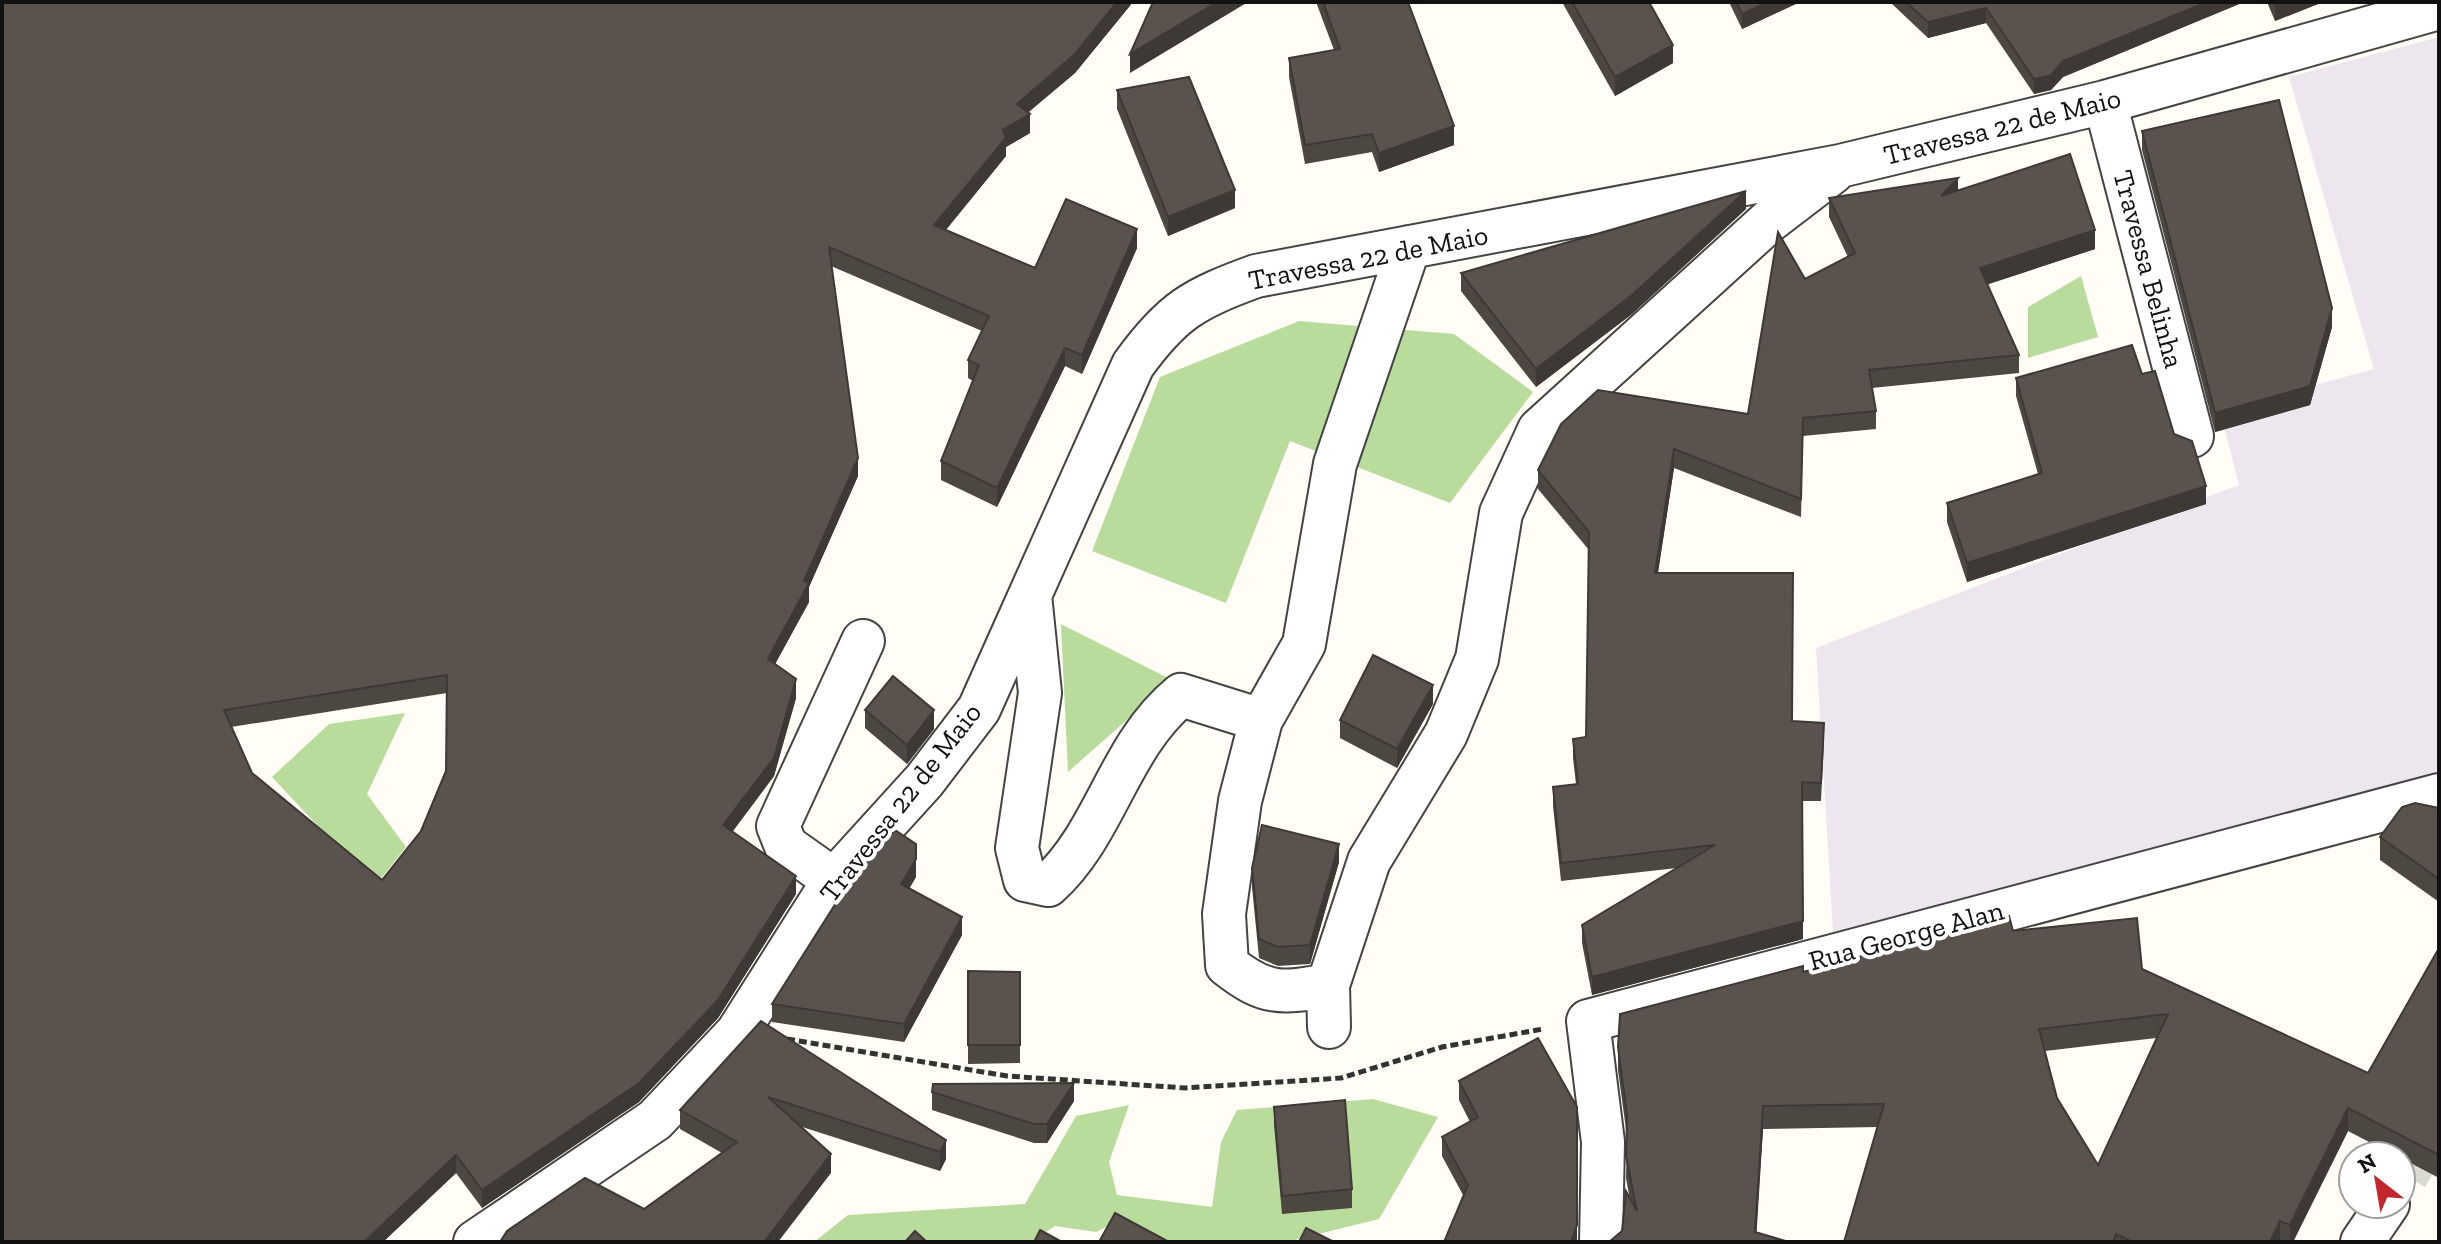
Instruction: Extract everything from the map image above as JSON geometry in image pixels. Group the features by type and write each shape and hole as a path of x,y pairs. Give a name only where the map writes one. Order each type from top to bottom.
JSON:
{"street":[{"name":"Travessa 22 de Maio","path":"475,1242 655,1120 737,1033 834,880 924,781 979,709 1133,365 1162,325 1208,293 1256,276 1840,166 2105,102 2439,8"},
{"name":"Travessa Belinha","path":"2105,102 2192,436"},
{"path":"1329,1027 1328,985 1369,861 1446,734 1477,659 1501,513 1539,430 1769,221 1840,166"},
{"path":"1328,985 1295,991 1255,987 1227,965 1224,914 1240,801 1261,720 1304,644 1335,464 1409,247"},
{"path":"1030,594 1040,693 1017,848 1025,880 1048,885 1070,865 1134,748 1155,716 1181,695 1196,697 1261,720"},
{"path":"834,880 786,846 778,826 863,641"},
{"name":"Rua George Alan","path":"1588,1021 2439,795"},
{"path":"1588,1021 1603,1142 1601,1242"},
{"path":"2362,1242 2377,1220"}],"path":[{"path":"737,1033 1007,1076 1185,1088 1341,1078 1442,1047 1588,1021"}],"shaded area":[{"path":"2439,37 2439,772 1833,932 1816,648 2239,485 2220,411 2374,369 2289,77"}],"green space":[{"path":"2081,276 2098,337 2028,358 2028,307"},
{"path":"1299,321 1454,334 1533,392 1450,503 1290,441 1226,603 1092,551 1160,377"},
{"path":"1061,624 1172,680 1068,772"},
{"path":"405,713 367,794 406,847 344,925 329,838 272,777 329,724"},
{"path":"1373,1099 1438,1117 1379,1219 1286,1242 1168,1242 1125,1218 1096,1232 1055,1226 1031,1242 814,1242 848,1215 1025,1204 1076,1116 1129,1105 1109,1162 1117,1195 1212,1207 1221,1142 1237,1110"}],"building":[{"path":"2,2 1117,2 1075,54 1017,104 1030,114 1003,130 1006,138 934,225 1035,268 1066,199 1137,229 1082,355 1065,348 997,488 941,461 979,365 968,360 989,316 829,247 858,458 804,581 809,583 768,659 796,679 774,758 723,825 796,876 718,1000 639,1083 482,1190 456,1155 364,1242 2,1242","holes":["447,675 446,771 421,831 382,880 252,773 224,710"]},
{"path":"1153,2 1217,2 1130,54"},
{"path":"1323,2 1408,2 1454,126 1379,153 1372,134 1305,145 1289,58 1340,49"},
{"path":"1572,2 1649,2 1673,45 1615,77"},
{"path":"1736,2 1768,2 1742,14"},
{"path":"1906,2 2207,2 2063,61 2051,75 2034,79 1986,8 1928,22"},
{"path":"1189,77 1235,190 1168,217 1117,90"},
{"path":"2279,100 2332,308 2310,386 2215,413 2142,131"},
{"path":"2070,154 2095,230 1980,268 2019,355 1869,370 1876,411 1803,418 1801,499 1674,449 1655,573 1793,573 1792,721 1824,723 1821,783 1802,782 1803,921 1592,977 1582,925 1715,845 1561,863 1553,787 1578,784 1573,739 1586,737 1589,532 1538,470 1561,424 1598,390 1748,414 1778,232 1805,279 1855,253 1829,198 1958,178 1941,196"},
{"path":"1746,191 1632,295 1536,369 1461,273"},
{"path":"2132,345 2142,374 2155,371 2174,434 2192,441 2206,486 1967,563 1947,503 2042,473 2016,378"},
{"path":"1373,655 1433,685 1397,749 1340,720"},
{"path":"893,676 934,710 907,745 865,710"},
{"path":"2415,803 2439,808 2439,879 2380,837 2402,807"},
{"path":"1262,825 1339,844 1310,945 1278,947 1259,939 1252,868"},
{"path":"895,830 916,844 916,859 901,884 962,917 904,1024 772,1004 853,876"},
{"path":"2009,916 2013,931 2137,918 2142,969 2368,1073 2439,948 2439,1155 2417,1144 2417,1140 2410,1140 2348,1108 2290,1225 2280,1221 2270,1242 2133,1242 2116,1234 2113,1242 1844,1242 1884,1104 1763,1106 1755,1232 1789,1242 1609,1242 1622,1231 1626,1191 1637,1211 1626,1156 1627,1116 1618,1047 1620,1014 1803,966 1803,972","holes":["2168,1014 2098,1165 2057,1098 2039,1029"]},
{"path":"968,971 1020,972 1020,1045 968,1045"},
{"path":"761,1021 946,1140 940,1152 768,1097 831,1154 764,1242 500,1242 507,1231 585,1178 644,1209 737,1142 680,1110"},
{"path":"1538,1038 1577,1107 1577,1225 1571,1242 1444,1242 1468,1185 1442,1137 1478,1117 1459,1081"},
{"path":"1074,1083 1047,1124 1034,1124 932,1092 933,1084"},
{"path":"1345,1100 1352,1189 1282,1196 1274,1107"},
{"path":"1115,1213 1169,1242 1099,1242"},
{"path":"1306,1228 1334,1242 1299,1242"},
{"path":"1040,1230 1062,1242 1034,1242"},
{"path":"915,1231 927,1242 905,1242"}],"tunnel":[{"path":"2417,1160 2439,1124"}]}
